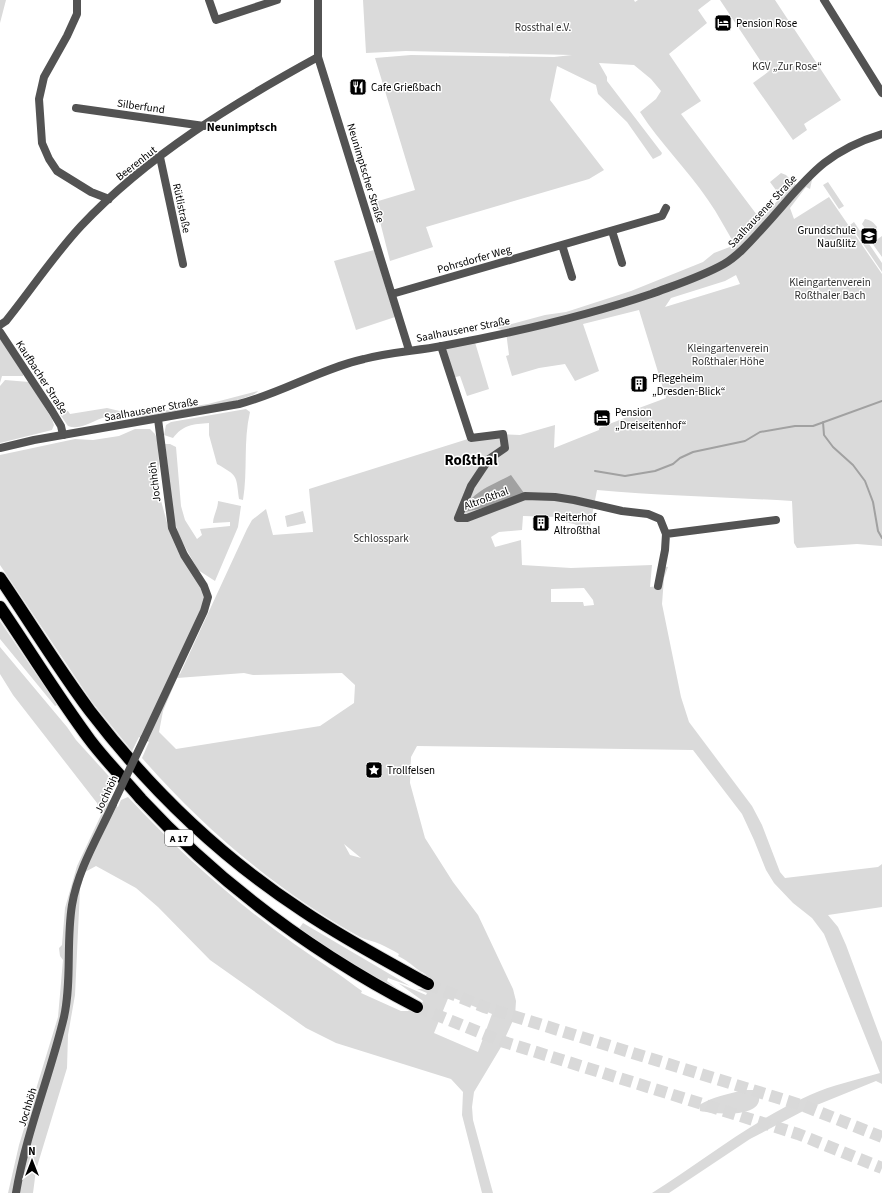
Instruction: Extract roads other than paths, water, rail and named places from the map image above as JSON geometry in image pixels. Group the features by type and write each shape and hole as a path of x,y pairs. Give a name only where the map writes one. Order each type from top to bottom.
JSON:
{"highway":[{"name":"A 17","path":"0,578 90,710 141,771 175,807 239,864 302,911 364,949 428,984"},
{"name":"A 17","path":"0,607 90,740 117,772 180,840 229,884 303,940 376,986 417,1007"}],"street":[{"path":"77,0 77,14 65,40 44,77 39,99 42,143 49,159 57,171 91,192 109,199"},
{"path":"209,0 216,20 277,0"},
{"name":"Neunimptscher Straße","path":"318,0 318,57 409,350"},
{"path":"824,0 882,93"},
{"name":"Beerenhut","path":"0,325 6,321 80,227 134,177 204,126 265,86 318,57"},
{"name":"Silberfund","path":"76,108 204,126"},
{"name":"Saalhausener Straße","path":"0,448 62,435 158,419 254,400 333,368 362,359 409,350 441,346 604,310 691,279 726,264 744,249 797,187 827,160 847,147 882,134"},
{"name":"Rütlistraße","path":"160,157 183,264"},
{"name":"Pohrsdorfer Weg","path":"392,294 662,216 666,208"},
{"path":"612,231 622,263"},
{"path":"562,245 572,277"},
{"name":"Kaufbacher Straße","path":"0,332 52,411 61,426 62,435"},
{"name":"Altroßthal","path":"441,346 471,438 502,434 505,448 489,459 471,486 458,518 467,518 525,496 555,497 622,511 648,514 660,519 666,534"},
{"name":"Jochhöh","path":"16,1193 26,1148 55,1053 64,1015 68,984 72,912 77,884 88,856 201,618 208,597 204,586 184,555 172,528 158,419"},
{"path":"658,586 665,550 666,534 776,520"}],"waterway":[{"path":"595,471 625,476 655,471 673,464 680,458 693,452 745,441 760,432 795,426 813,426 882,401"},
{"path":"823,422 824,435 833,447 853,465 865,481 873,502 878,531 882,538"}],"tunnel":[{"path":"428,984 484,1007 804,1106 882,1137"},
{"path":"417,1007 501,1041 798,1134 882,1168"}],"place":[{"name":"Pension Rose","path":"723,23"},
{"name":"Cafe Grießbach","path":"358,87"},
{"name":"Grundschule Naußlitz","path":"869,236"},
{"name":"Pflegeheim „Dresden-Blick“","path":"639,384"},
{"name":"Pension „Dreiseitenhof“","path":"602,418"},
{"name":"Reiterhof Altroßthal","path":"541,523"},
{"name":"Trollfelsen","path":"374,770"}],"district":[{"name":"Neunimptsch","path":"242,127"},
{"name":"Roßthal","path":"471,460"}],"park label":[{"name":"Rossthal e.V.","path":"543,27"},
{"name":"KGV „Zur Rose“","path":"787,66"},
{"name":"Kleingartenverein Roßthaler Bach","path":"830,288"},
{"name":"Kleingartenverein Roßthaler Höhe","path":"728,354"},
{"name":"Schlosspark","path":"381,538"}]}
